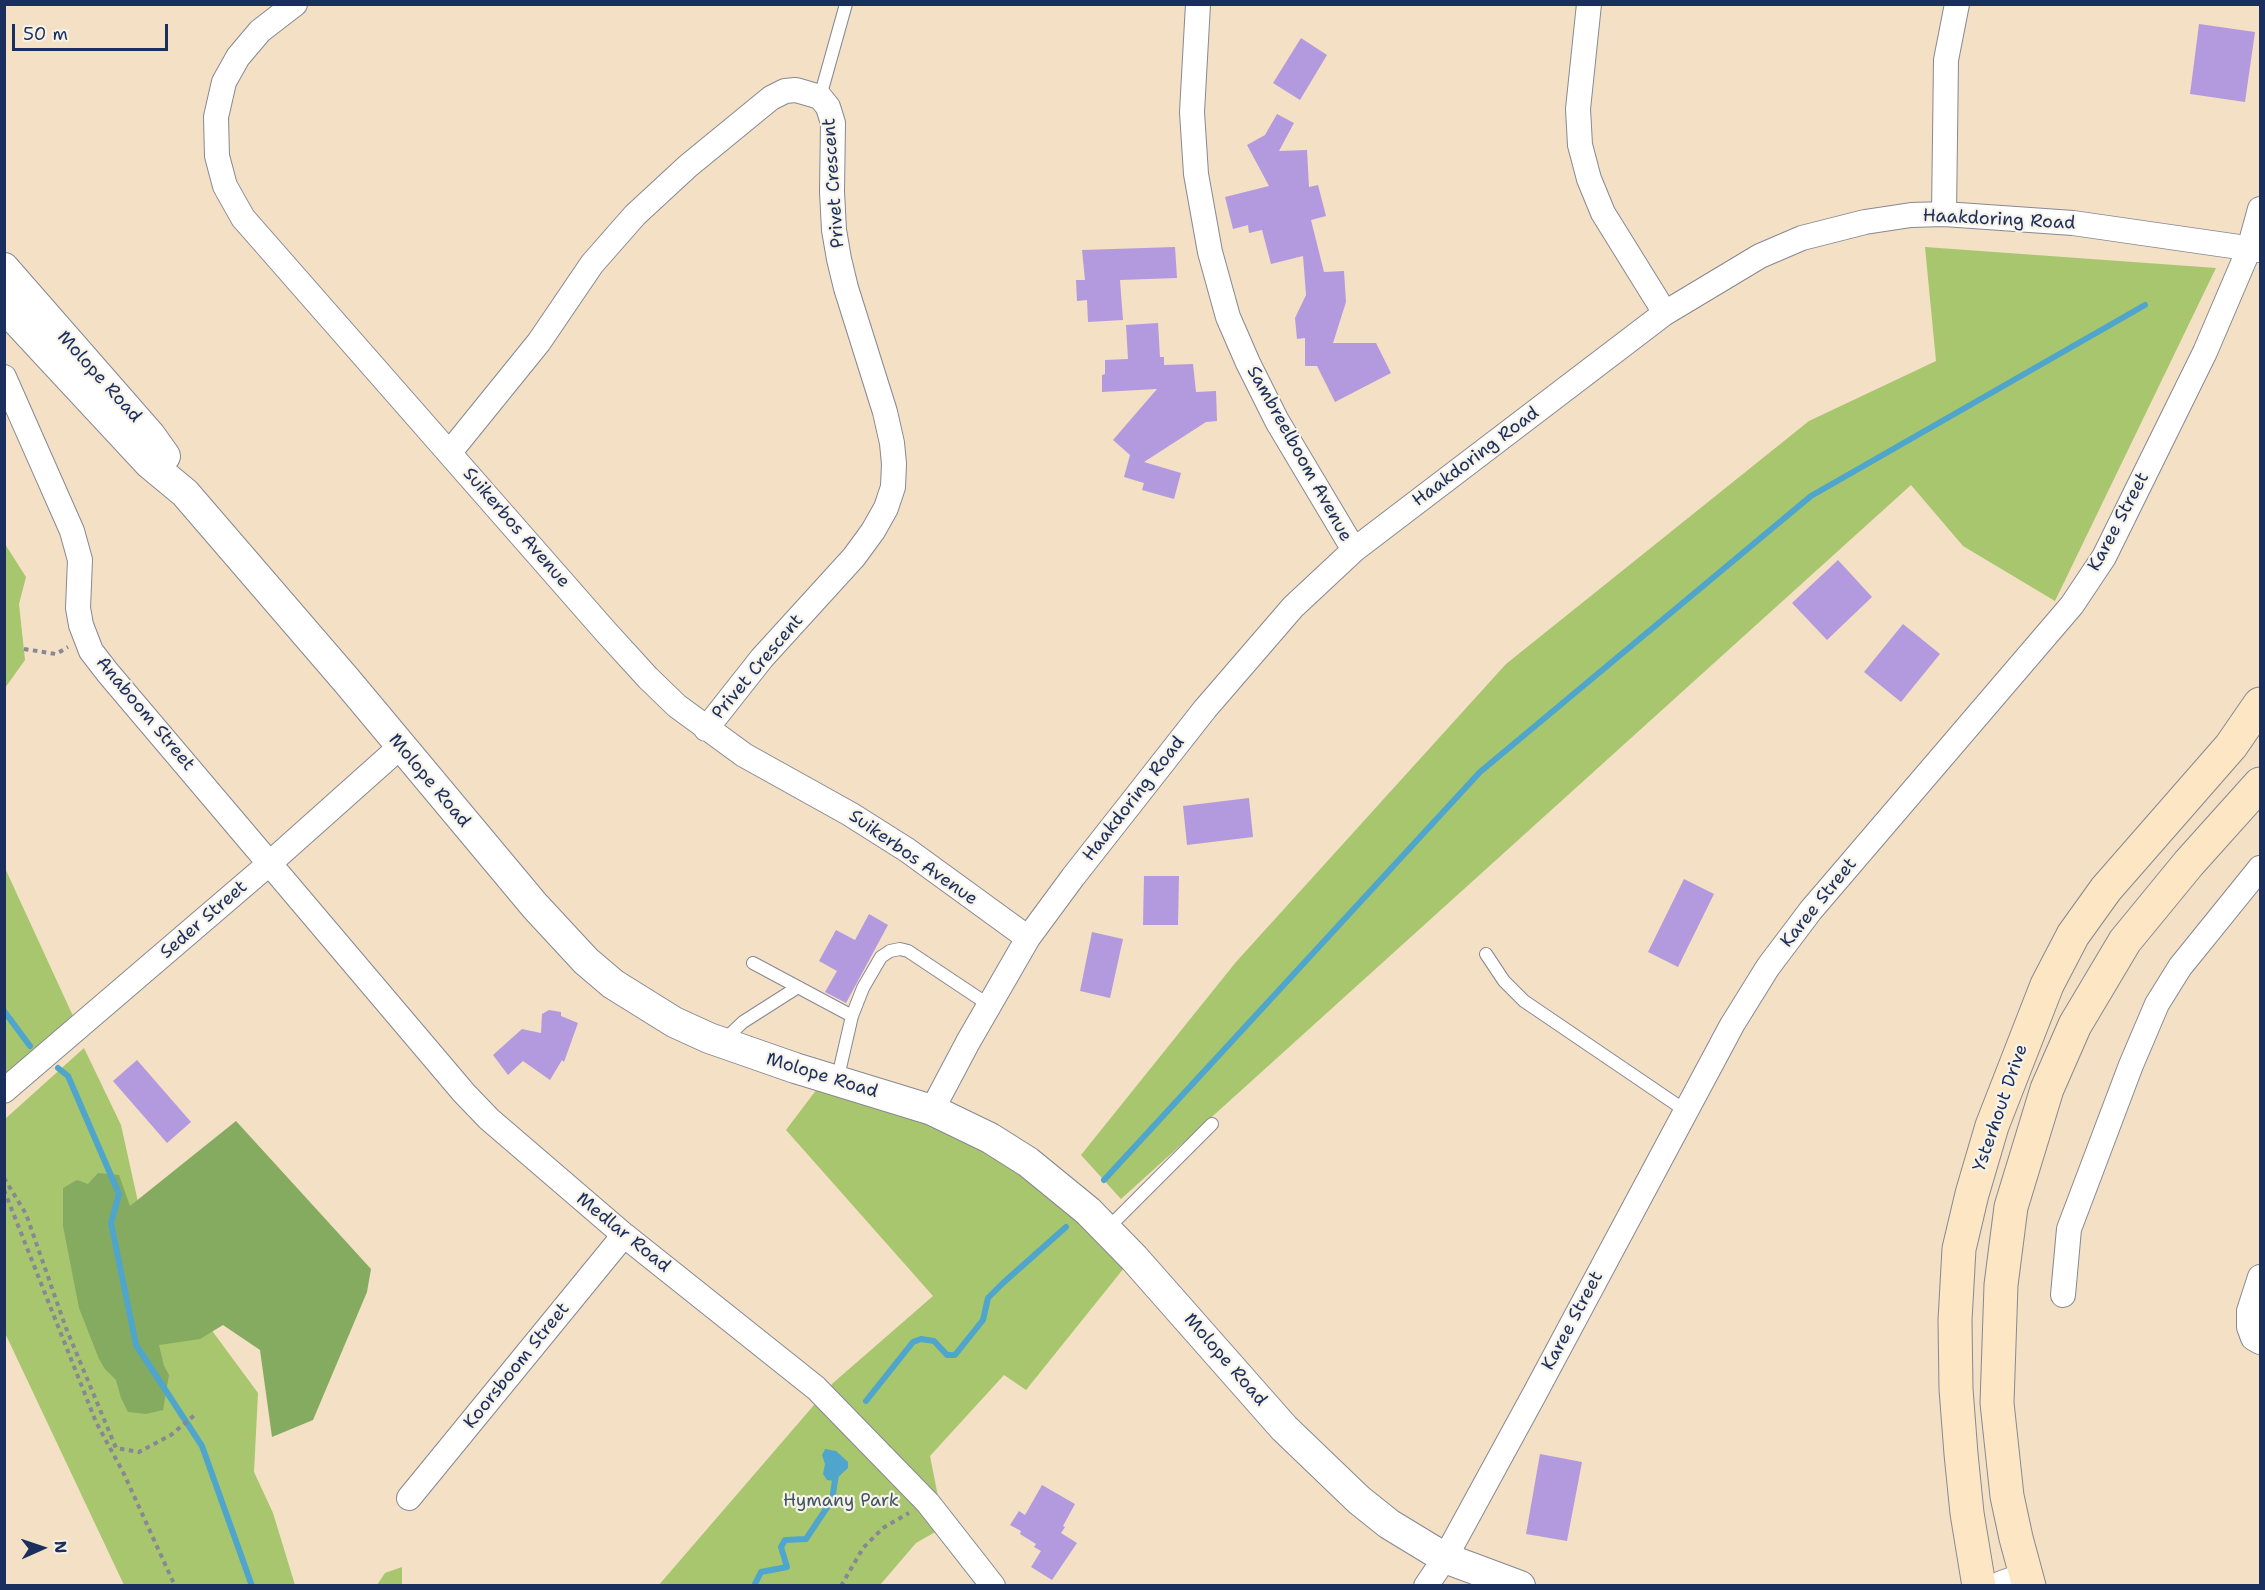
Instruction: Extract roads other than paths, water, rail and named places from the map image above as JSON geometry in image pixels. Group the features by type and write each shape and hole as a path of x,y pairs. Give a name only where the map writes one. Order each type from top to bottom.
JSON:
{"main road":[{"name":"Ysterhout Drive","path":"1979,1586 1967,1514 1961,1454 1956,1389 1955,1320 1959,1249 1992,1126 2043,994 2073,935 2106,889 2231,746 2260,704"},
{"name":"Ysterhout Drive","path":"2019,1583 2007,1496 1998,1403 2001,1285 2011,1207 2026,1154 2047,1089 2075,1025 2125,941 2189,863 2260,784"}],"street":[{"name":"Suikerbos Avenue","path":"295,4 260,31 238,57 224,82 216,117 217,156 225,186 243,218 648,678 677,706 706,729 770,771 850,814 898,844 1028,938"},
{"name":"Sambreelboom Avenue","path":"1198,4 1192,112 1196,174 1210,252 1228,317 1277,421 1354,550"},
{"path":"1589,4 1578,109 1580,145 1589,178 1603,213 1665,313"},
{"path":"1944,214 1946,60 1957,4"},
{"name":"Privet Crescent","path":"450,452 538,342 592,264 635,215 688,165 771,98 796,90 820,98 828,107 833,123 832,192 834,230 839,259 885,412 893,454 893,487 882,516 854,557 762,658 706,729"},
{"name":"Karee Street","path":"1426,1586 1445,1558 1732,1025 1782,948 1810,910 2072,605 2104,557 2255,249 2260,209"},
{"name":"Haakdoring Road","path":"932,1110 1028,938 1073,877 1250,655 1293,607 1354,550 1665,313 1760,256 1802,238 1865,222 1911,215 1944,214 2073,223 2255,249"},
{"name":"Molope Road","path":"4,268 150,435 166,457 185,493"},
{"name":"Molope Road","path":"4,307 150,464 185,493 347,681 496,862 586,961 613,984 674,1022 722,1043 932,1110 990,1138 1028,1162 1107,1229 1284,1428 1359,1500 1389,1524 1445,1558 1520,1586"},
{"name":"Anaboom Street","path":"4,377 77,545 80,571 78,608 85,638 108,673 270,863"},
{"name":"Seder Street","path":"4,1091 270,863 400,747"},
{"name":"Medlar Road","path":"270,863 464,1093 518,1146 624,1235 816,1388 928,1503 993,1586"},
{"path":"2063,1295 2068,1230 2118,1098 2157,1004 2180,967 2260,868"},
{"name":"Koorsboom Street","path":"409,1498 624,1235"},
{"path":"2260,1277 2249,1311 2249,1327 2253,1338 2260,1342"}],"lane":[{"path":"820,98 846,4"},
{"path":"837,1081 852,1016 863,988 881,957 890,951 900,949 908,951 989,1005"},
{"path":"1486,954 1504,981 1524,1001 1686,1111"},
{"path":"753,963 852,1016"},
{"path":"722,1043 743,1022 798,987"},
{"path":"1107,1229 1212,1124"}],"water":[{"path":"825,1449 836,1451 848,1462 848,1468 834,1481 827,1480 823,1474 825,1464 822,1455"}],"waterway":[{"path":"1104,1180 1480,772 1811,496 2145,305"},
{"path":"4,1011 30,1046"},
{"path":"58,1068 68,1076 119,1194 111,1223 136,1345 202,1446 252,1586"},
{"path":"866,1401 913,1342 921,1339 934,1341 947,1355 955,1355 983,1320 988,1298 1066,1227"},
{"path":"754,1586 761,1572 787,1567 781,1547 785,1540 806,1539 832,1500 836,1474"}],"park label":[{"name":"Hymany Park","path":"841,1501"}]}
